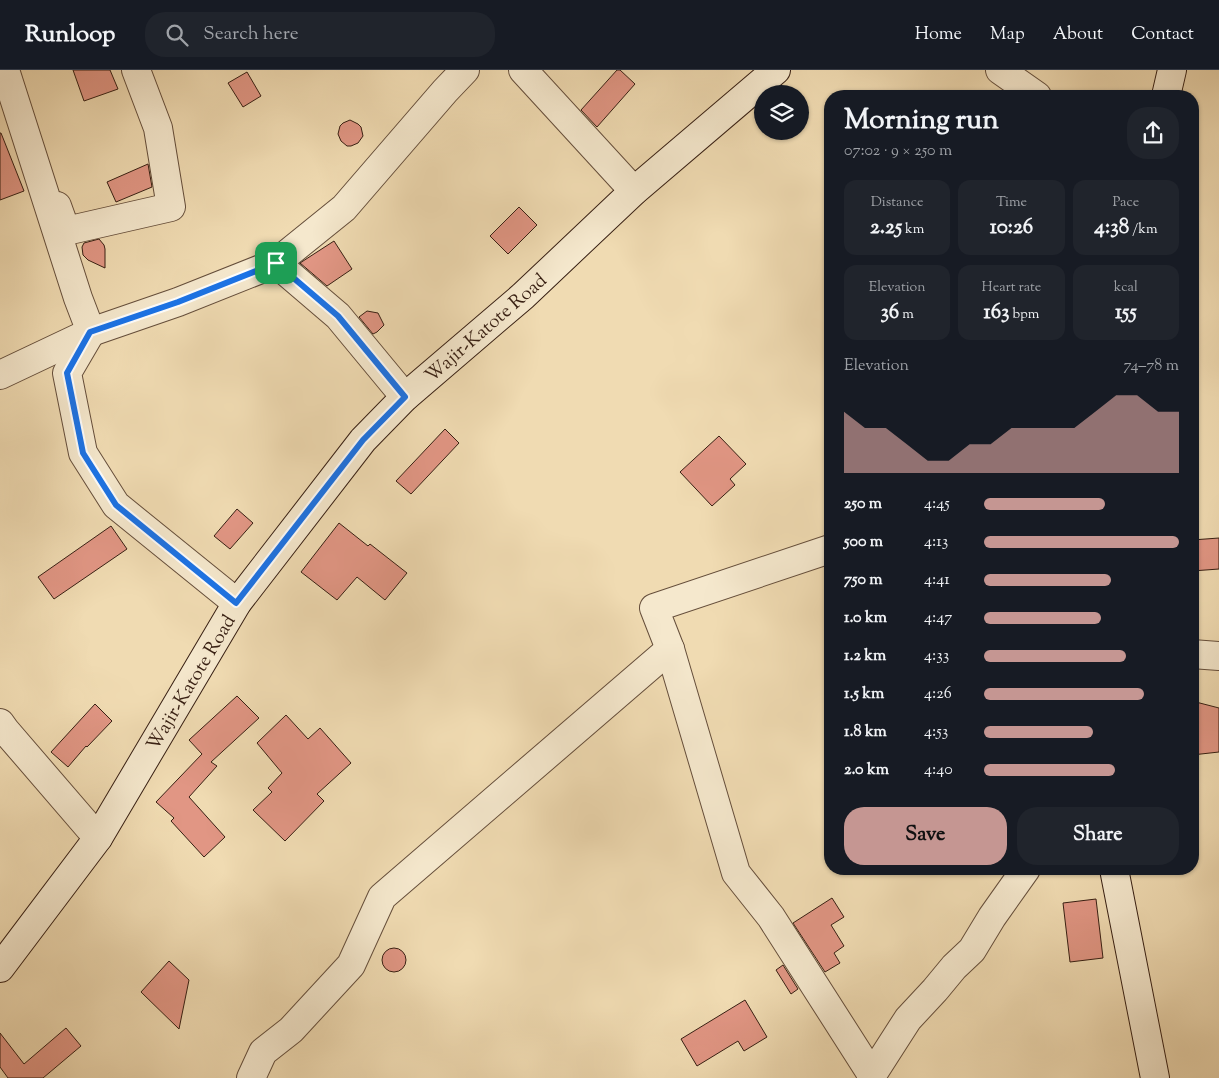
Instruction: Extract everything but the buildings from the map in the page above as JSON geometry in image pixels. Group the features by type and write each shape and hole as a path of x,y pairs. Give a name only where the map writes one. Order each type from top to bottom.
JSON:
{"street":[{"path":"5,70 9,113 90,332 67,373 83,453 116,505 236,603"},
{"path":"9,113 66,231 171,207 158,128 136,70"},
{"path":"0,375 90,332 178,302 276,263 344,208 445,90 465,70"},
{"path":"523,70 634,191"},
{"name":"Wajir-Katote Road","path":"0,968 98,838 236,603 363,440 405,397 523,296 634,191 776,70"},
{"path":"1000,70 1028,90"},
{"path":"1167,90 1172,70"},
{"path":"276,263 338,316 405,397"},
{"path":"824,551 654,608 670,648 736,873 771,917 872,1077 908,1019 936,990 954,967 972,950 992,916 1022,875"},
{"path":"251,1078 264,1052 291,1030 351,965 382,897 670,648"},
{"path":"1199,655 1219,656"},
{"path":"0,722 98,838"},
{"path":"1115,875 1155,1078"}],"route":[{"path":"276,263 338,316 405,397 363,440 236,603 116,505 83,453 67,373 90,332 178,302 276,263"}]}
